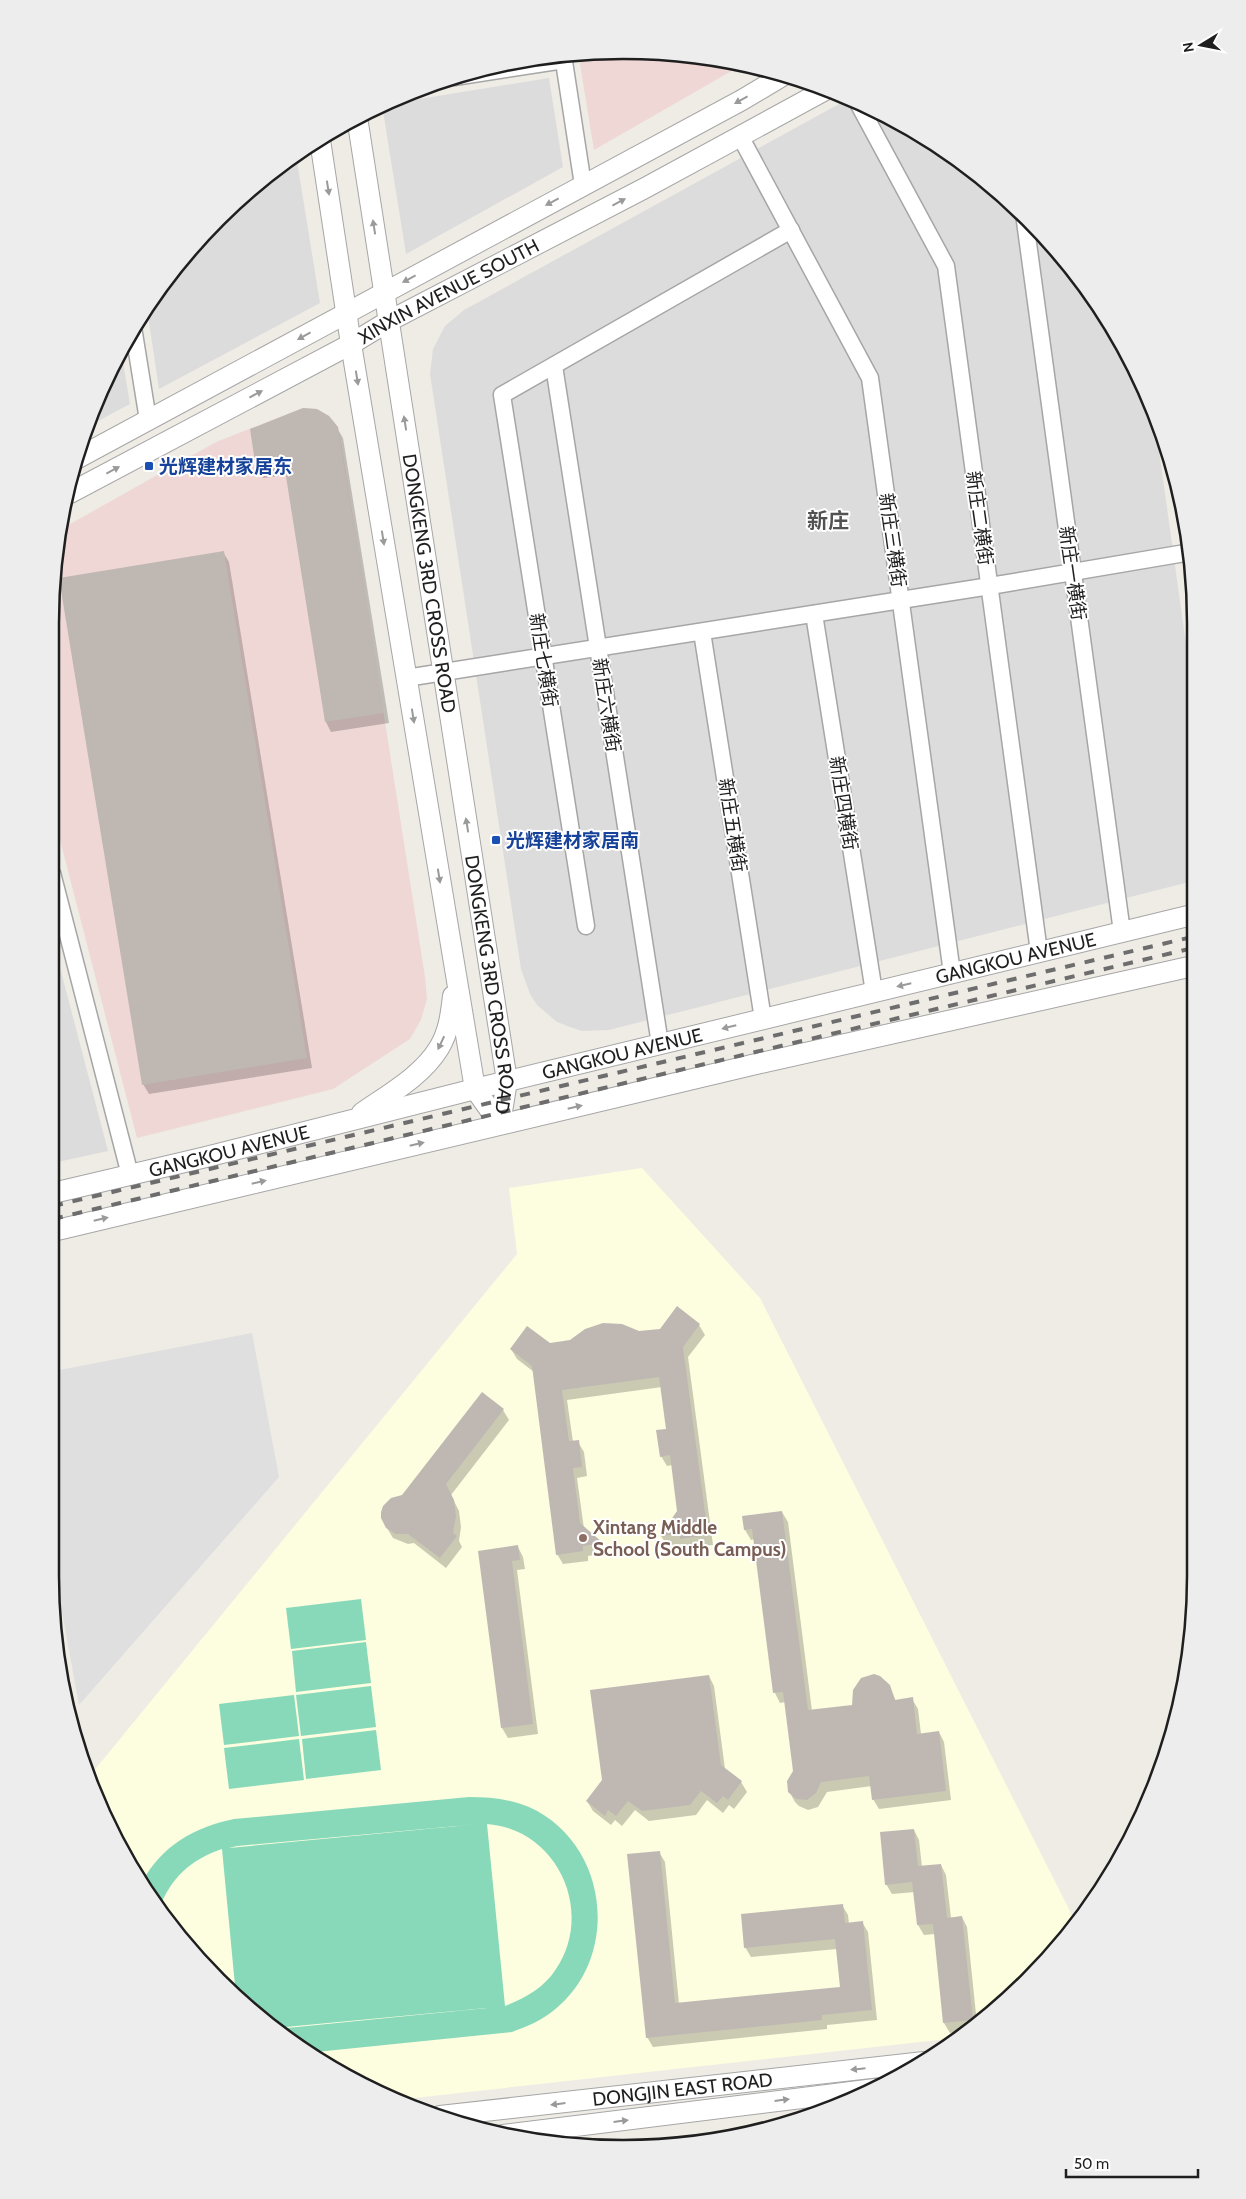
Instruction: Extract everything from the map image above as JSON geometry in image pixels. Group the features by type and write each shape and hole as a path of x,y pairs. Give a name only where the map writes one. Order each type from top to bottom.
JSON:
{"street":[{"path":"564,62 583,185"},
{"name":"XINXIN AVENUE SOUTH","path":"85,455 775,80"},
{"name":"XINXIN AVENUE SOUTH","path":"75,490 351,344 389,321 818,94"},
{"name":"新庄二横街","path":"863,113 946,266 1040,952"},
{"name":"DONGKENG 3RD CROSS ROAD","path":"358,125 507,1081 500,1124"},
{"name":"新庄三横街","path":"740,136 870,378 952,974"},
{"name":"DONGKENG 3RD CROSS ROAD","path":"321,147 351,344 475,1089 500,1124"},
{"name":"新庄一横街","path":"1026,228 1122,932"},
{"path":"554,366 791,230"},
{"path":"135,339 148,420"},
{"name":"新庄七横街","path":"554,366 502,395 586,926"},
{"name":"新庄六横街","path":"554,366 660,1044"},
{"path":"406,678 990,586 1182,553"},
{"name":"新庄四横街","path":"814,614 874,992"},
{"name":"新庄五横街","path":"702,632 763,1019"},
{"path":"59,900 130,1175"},
{"path":"1173,920 1187,913"},
{"name":"GANGKOU AVENUE","path":"59,1192 1187,916"},
{"name":"GANGKOU AVENUE","path":"59,1230 766,1062 1187,967"},
{"path":"1155,975 1187,978"},
{"path":"353,1120 410,1080 440,1047 449,1023 456,979"},
{"name":"DONGJIN EAST ROAD","path":"456,2114 907,2064"},
{"name":"DONGJIN EAST ROAD","path":"529,2132 850,2092"}],"shaded area":[{"path":"660,60 733,70 594,150 579,61"},
{"path":"549,78 563,167 406,254 383,112 412,100"},
{"path":"841,103 905,134 966,175 1022,224 1071,280 1112,341 1129,373 1158,446 1187,651 1187,883 609,1030 582,1031 557,1022 537,1005 530,994 521,969 430,374 433,349 445,326 464,310"},
{"path":"297,163 320,303 159,389 148,319 175,280 224,224 251,199"},
{"path":"123,362 130,404 96,422"},
{"path":"303,408 317,409 329,416 338,427 427,999 421,1020 410,1039 333,1089 137,1138 59,836 59,623 64,549 68,525 216,442"},
{"path":"59,964 108,1151 59,1162"},
{"name":"Xintang Middle School (South Campus)","path":"642,1168 760,1298 1073,1917 1022,1975 966,2024 944,2039 411,2098 373,2082 341,2065 310,2045 280,2024 224,1975 175,1919 134,1858 117,1826 94,1771 517,1254 509,1188"},
{"path":"252,1333 279,1477 79,1705 60,1599 59,1370"}],"green space":[{"path":"361,1599 366,1640 291,1649 286,1608"},
{"path":"366,1642 371,1683 296,1692 292,1651"},
{"path":"371,1686 376,1727 301,1736 296,1695"},
{"path":"294,1695 299,1736 224,1745 219,1704"},
{"path":"376,1730 381,1770 306,1779 302,1739"},
{"path":"299,1739 304,1780 229,1789 224,1748"},
{"path":"469,1797 499,1799 529,1807 556,1824 577,1848 591,1875 597,1905 596,1935 588,1965 572,1992 549,2014 536,2022 512,2032 320,2052 286,2028 497,2007 284,2027 235,1985 222,1849 191,1864 169,1888 163,1901 146,1876 159,1858 180,1840 206,1827 234,1819","holes":["479,1824 229,1848 237,1846","487,1824 512,1829 533,1841 550,1857 562,1877 570,1899 572,1923 567,1946 551,1976 534,1992 505,2006"]}],"building":[{"path":"303,408 317,409 329,416 338,427 384,713 325,722 284,464 256,469 250,429"},
{"path":"224,551 307,1058 142,1085 60,585 61,578"},
{"path":"677,1306 700,1324 683,1347 708,1535 680,1539 680,1534 660,1536 677,1511 670,1455 660,1457 656,1430 666,1429 659,1377 562,1390 569,1441 579,1440 582,1467 573,1468 580,1523 603,1543 583,1546 583,1551 556,1555 532,1366 510,1349 527,1326 550,1343 570,1340 585,1329 603,1323 622,1324 639,1331 660,1329"},
{"path":"482,1392 504,1409 446,1484 454,1500 456,1516 453,1533 457,1536 440,1558 408,1534 396,1534 386,1528 381,1518 381,1512 383,1506 391,1498 402,1495"},
{"path":"782,1511 808,1710 852,1705 853,1690 861,1678 874,1674 880,1676 890,1685 895,1700 913,1697 917,1734 939,1731 946,1791 872,1800 869,1776 821,1782 816,1793 807,1800 796,1799 788,1792 787,1781 793,1771 783,1692 773,1693 752,1529 744,1530 742,1516"},
{"path":"518,1545 520,1560 512,1561 533,1724 501,1728 478,1551"},
{"path":"709,1675 721,1765 742,1781 728,1800 723,1796 717,1803 701,1791 690,1805 642,1811 628,1801 616,1816 608,1810 605,1816 586,1801 602,1780 590,1690"},
{"path":"914,1829 918,1866 941,1864 947,1918 962,1916 973,2018 971,2020 943,2023 933,1924 917,1925 912,1882 885,1885 880,1832"},
{"path":"660,1851 675,2003 840,1987 835,1939 744,1948 741,1914 843,1904 845,1923 863,1921 872,2010 822,2015 822,2020 646,2038 627,1854"}],"railway":[{"path":"59,1205 1187,938"},
{"path":"59,1218 1187,949"}],"place":[{"name":"光辉建材家居东","path":"149,466"},
{"name":"光辉建材家居南","path":"496,840"},
{"name":"Xintang Middle School (South Campus)","path":"583,1538"}],"district":[{"name":"新庄","path":"828,521"}]}
